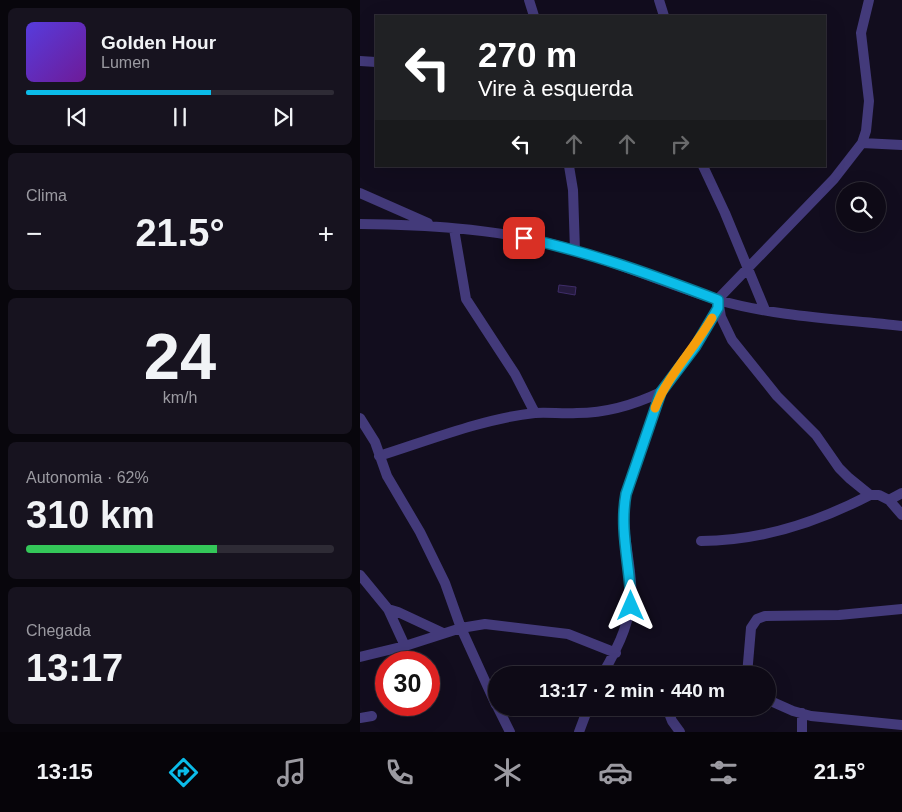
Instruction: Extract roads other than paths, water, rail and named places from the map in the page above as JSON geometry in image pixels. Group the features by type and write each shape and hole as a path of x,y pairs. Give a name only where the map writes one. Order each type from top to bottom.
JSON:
{"street":[{"path":"529,0 534,15"},
{"path":"659,0 664,15"},
{"path":"608,666 616,653 631,606 631,583 622,511 661,392 695,347 718,304 748,269 834,179 862,143 866,131 869,101 861,33 869,0"},
{"path":"360,61 375,62"},
{"path":"862,143 902,145"},
{"path":"569,167 573,190 576,251"},
{"path":"703,167 725,213 765,310"},
{"path":"360,193 431,225"},
{"path":"360,224 431,225 524,238 576,251 718,304 902,326"},
{"path":"454,229 466,298 515,374 535,413"},
{"path":"718,304 732,340 777,396 816,435 839,468 870,495"},
{"path":"379,456 476,426 535,413 598,412 637,403 661,392"},
{"path":"637,403 648,410 652,417"},
{"path":"360,418 375,442 387,476 420,532 445,583 461,628 488,686"},
{"path":"889,500 902,493"},
{"path":"701,542 752,538 784,530 850,505 870,495 878,495 889,500 902,515"},
{"path":"360,576 388,610 405,646"},
{"path":"748,666 751,628 757,619 766,616 839,615 902,609"},
{"path":"388,610 398,612 443,634"},
{"path":"360,656 405,646 461,628 486,624 553,631 581,638 616,653"},
{"path":"776,704 811,716 902,725"},
{"path":"802,713 802,732"},
{"path":"360,718 372,716"},
{"path":"502,716 510,732"},
{"path":"579,732 585,716"},
{"path":"670,716 680,732"}]}
